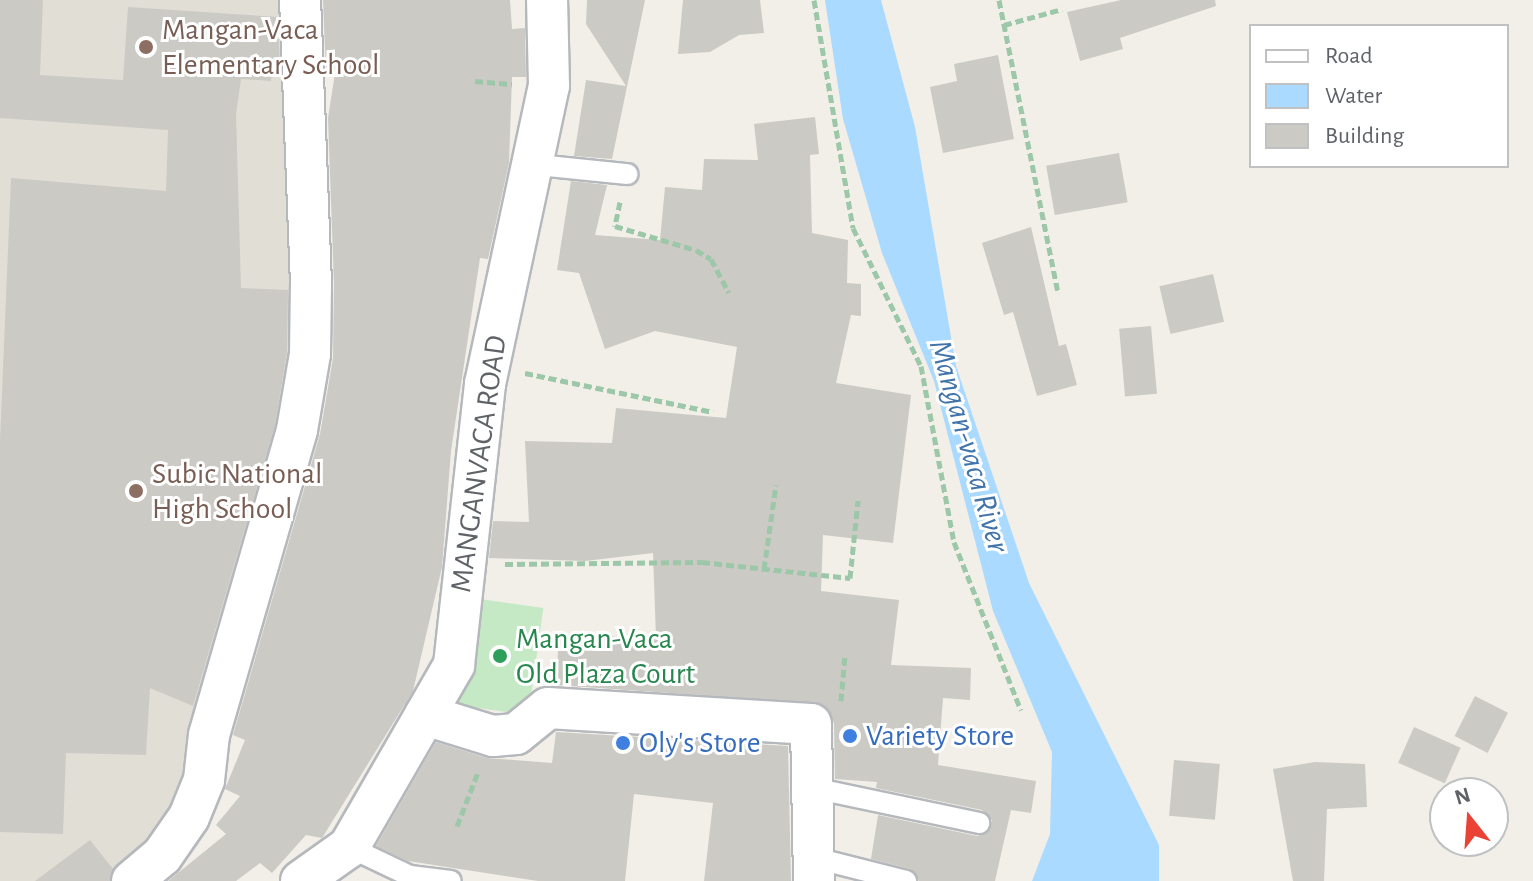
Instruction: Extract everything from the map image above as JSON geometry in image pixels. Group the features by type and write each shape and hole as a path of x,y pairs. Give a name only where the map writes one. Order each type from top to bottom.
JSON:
{"street":[{"path":"132,881 162,856 189,817 204,780 209,735 297,430 310,354 311,284 300,0"},
{"name":"MANGANVACA ROAD","path":"301,881 349,847 454,665 485,384 528,164 549,86 547,0"},
{"path":"425,715 493,736 516,734 548,708 811,724 814,870"}],"lane":[{"path":"528,164 627,174"},
{"path":"813,788 979,823"},
{"path":"349,847 410,876 451,881"},
{"path":"814,870 906,881"}],"path":[{"path":"814,0 853,228 921,366 954,542 1021,710"},
{"path":"999,0 1058,292"},
{"path":"1004,25 1062,9"},
{"path":"615,226 696,250 711,259 729,293"},
{"path":"516,371 713,412"},
{"path":"764,569 776,485"},
{"path":"464,565 702,562 850,578 858,500"},
{"path":"457,826 493,736"}],"shaded area":[{"name":"Subic National High School","path":"0,0 289,0 304,336 191,788 118,881 0,881"}],"green space":[{"name":"Mangan-Vaca Old Plaza Court","path":"472,598 543,608 528,715 457,705"}],"water":[{"name":"Mangan-vaca River","path":"825,0 881,0 915,127 956,366 1029,583 1159,845 1159,881 1032,881 1050,834 1052,752 993,611 934,381 882,253 843,119"}],"building":[{"name":"Subic National High School","path":"0,0 43,0 40,75 123,80 128,7 278,17 280,73 272,73 271,81 241,79 236,114 241,288 288,290 287,352 275,425 193,706 150,688 146,755 66,753 63,834 0,832 0,441 11,178 166,191 168,130 0,118"},
{"path":"323,0 510,0 512,29 525,28 526,77 512,77 509,163 488,259 480,258 451,451 442,567 413,691 322,838 306,835 272,873 260,863 236,881 168,881 226,834 216,825 240,796 225,789 245,740 233,735 320,434 333,358 334,284 328,118 335,73 326,73"},
{"path":"587,0 645,0 612,159 574,156 586,80 626,86 586,24"},
{"path":"683,0 760,0 764,33 739,35 710,52 678,54"},
{"path":"1121,0 1215,0 1216,6 1120,38 1123,49 1080,61 1067,12"},
{"path":"998,55 1014,139 943,153 930,87 957,81 954,64"},
{"path":"815,117 819,154 810,155 812,233 848,240 847,283 861,284 861,316 851,315 836,383 911,395 893,543 823,535 821,591 899,600 891,665 971,668 970,700 943,698 938,765 1036,781 1031,813 1011,810 995,881 919,881 910,869 871,859 878,815 977,836 988,832 992,820 982,810 876,788 877,782 835,779 834,723 822,704 556,685 559,634 656,638 653,553 585,561 489,558 493,521 529,522 525,441 612,443 616,408 726,418 737,347 655,331 605,349 579,273 557,270 571,181 607,185 595,235 660,240 665,187 702,190 704,159 758,160 754,124"},
{"path":"1119,153 1128,202 1055,215 1046,166"},
{"path":"1031,227 1059,346 1066,344 1077,385 1037,396 1013,312 1004,315 982,243"},
{"path":"1213,274 1224,322 1170,334 1159,286"},
{"path":"1151,326 1157,394 1125,397 1119,329"},
{"path":"1475,696 1508,713 1488,753 1455,736"},
{"path":"1414,727 1461,748 1448,777 1430,777 1398,763"},
{"path":"556,732 788,746 791,881 704,881 713,803 634,794 625,881 538,881 408,861 376,846 436,742 487,758 552,763"},
{"path":"1174,760 1220,764 1215,820 1169,816"},
{"path":"1315,762 1365,764 1367,807 1327,809 1324,881 1293,881 1273,769"},
{"path":"90,840 113,869 110,881 35,881"}],"place":[{"name":"Mangan-Vaca Elementary School","path":"146,47"},
{"name":"Subic National High School","path":"136,491"},
{"name":"Mangan-Vaca Old Plaza Court","path":"500,656"},
{"name":"Variety Store","path":"850,736"},
{"name":"Oly's Store","path":"623,743"}]}
